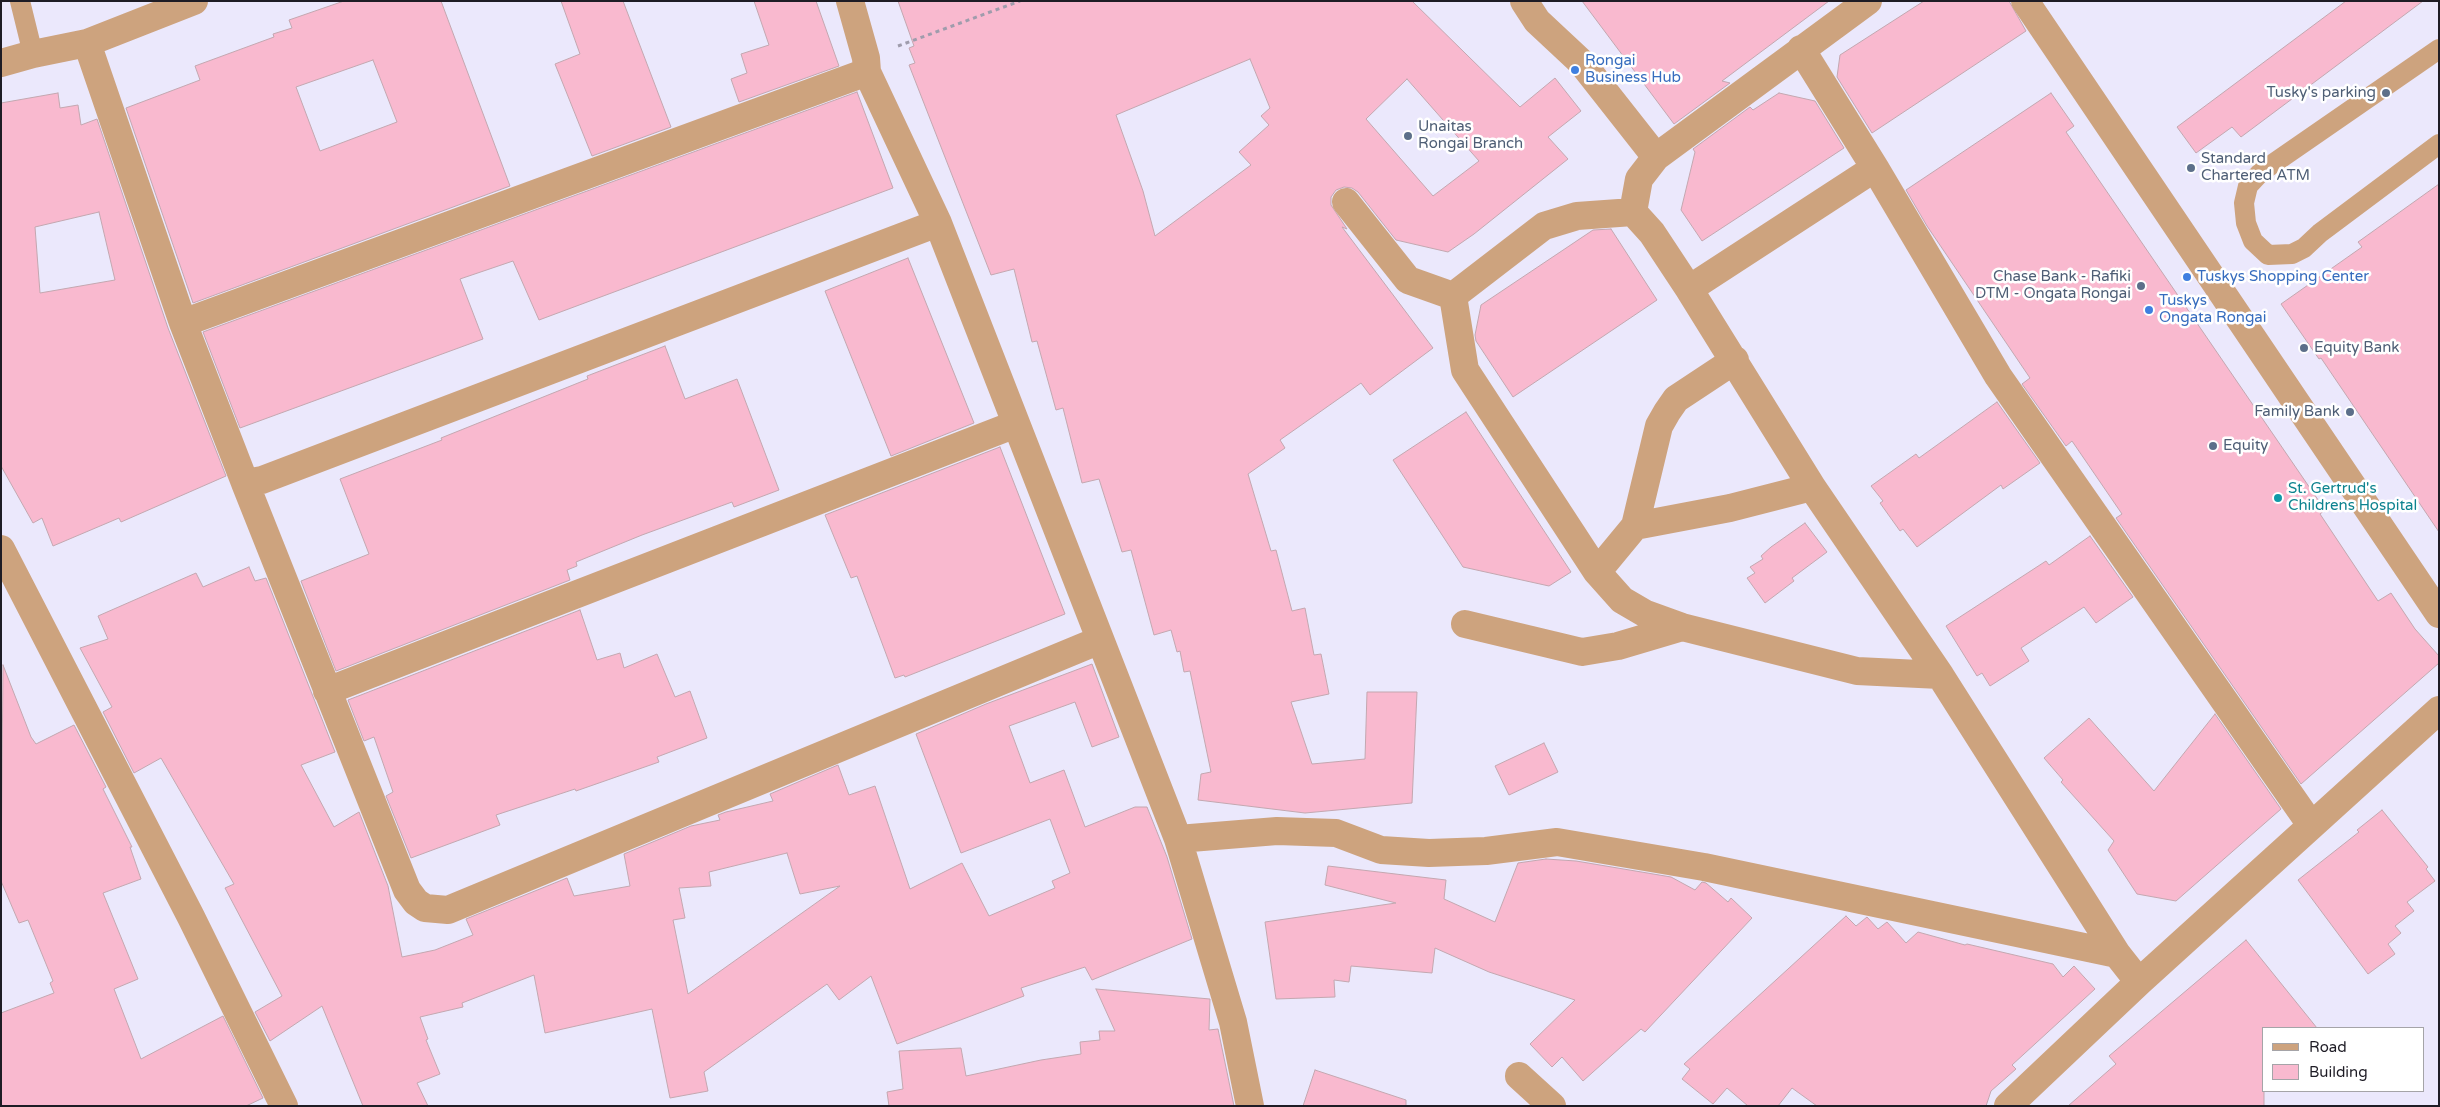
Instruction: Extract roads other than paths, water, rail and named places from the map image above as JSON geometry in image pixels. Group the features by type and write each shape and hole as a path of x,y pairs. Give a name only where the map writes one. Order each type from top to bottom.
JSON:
{"street":[{"path":"1,63 33,54 87,43 194,1"},
{"path":"850,1 866,65 938,223 1178,839 1233,1022 1250,1106"},
{"path":"1524,1 1537,21 1582,63 1656,157"},
{"path":"1633,212 1639,179 1656,157 1868,1"},
{"path":"2026,1 2439,614"},
{"path":"87,43 183,323 245,483 406,890 416,902 425,908 448,910 1100,640"},
{"path":"1801,49 1876,168 1998,376 2311,825"},
{"path":"183,323 866,65"},
{"path":"1689,289 1876,168"},
{"path":"1346,202 1408,280 1453,296"},
{"path":"1633,212 1652,233 1689,289 1735,360 1812,487 1940,675 2116,954 2139,982"},
{"path":"1453,296 1544,226 1576,216 1633,212"},
{"path":"245,483 262,480 938,223"},
{"path":"1453,296 1465,370 1597,572 1622,600 1646,614 1682,627 1857,671 1940,675"},
{"path":"1597,572 1635,526 1660,426 1666,412 1676,399 1735,360"},
{"path":"327,691 1016,424"},
{"path":"1635,526 1730,508 1812,487"},
{"path":"1,549 191,917 284,1106"},
{"path":"1465,624 1582,652 1618,646 1682,627"},
{"path":"2008,1106 2139,982 2439,710"},
{"path":"1178,839 1277,831 1336,833 1381,850 1429,853 1486,851 1557,842 1704,867 2116,954"},
{"path":"1519,1076 1552,1106"}],"lane":[{"path":"20,1 33,54"},
{"path":"2439,49 2261,172 2248,186 2244,203 2246,223 2253,241 2268,255 2292,254 2304,248 2320,233 2439,144"}],"place":[{"name":"Rongai Business Hub","path":"1575,70"},
{"name":"Tusky's parking","path":"2386,93"},
{"name":"Unaitas Rongai Branch","path":"1408,136"},
{"name":"Standard Chartered ATM","path":"2191,168"},
{"name":"Tuskys Shopping Center","path":"2187,277"},
{"name":"Chase Bank - Rafiki DTM - Ongata Rongai","path":"2141,286"},
{"name":"Tuskys Ongata Rongai","path":"2149,310"},
{"name":"Equity Bank","path":"2304,348"},
{"name":"Family Bank","path":"2350,412"},
{"name":"Equity","path":"2213,446"},
{"name":"St. Gertrud's Childrens Hospital","path":"2278,498"}]}
